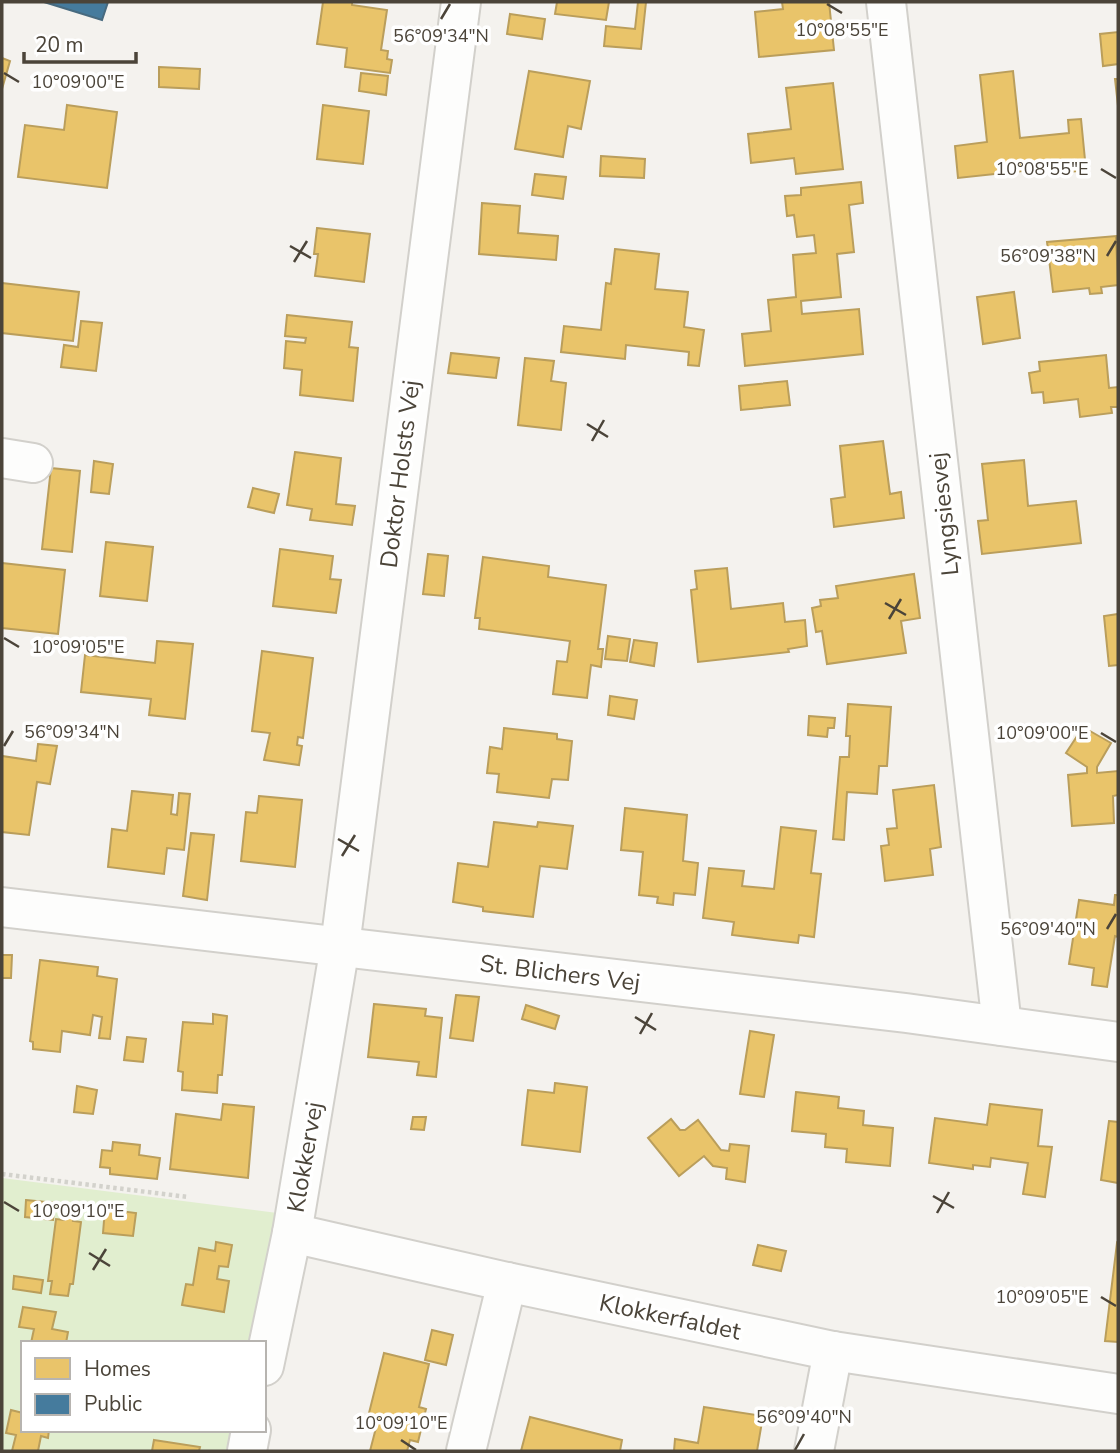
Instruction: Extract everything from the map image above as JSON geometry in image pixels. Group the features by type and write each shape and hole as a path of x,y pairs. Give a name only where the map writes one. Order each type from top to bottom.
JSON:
{"street":[{"name":"Doktor Holsts Vej","path":"340,946 461,2"},
{"name":"Lyngsiesvej","path":"886,2 1002,1026"},
{"name":"St. Blichers Vej","path":"2,907 906,1013 1118,1042"},
{"name":"Klokkervej","path":"266,1356 292,1233 340,946"},
{"name":"Klokkerfaldet","path":"292,1233 833,1351 1118,1394"},
{"path":"466,1451 507,1282"},
{"path":"814,1451 833,1351"},
{"path":"247,1451 251,1432"}],"path":[{"path":"2,1174 188,1197"}],"green space":[{"path":"2,1178 293,1215 264,1341 21,1341 21,1432 249,1432 245,1451 2,1451"}],"building: Homes":[{"path":"323,2 352,2 352,5 387,10 381,50 388,51 387,59 392,60 390,73 345,67 347,48 317,44"},
{"path":"557,2 609,2 606,20 555,14"},
{"path":"638,2 646,2 641,49 604,46 606,26 635,29"},
{"path":"782,2 829,2 834,50 759,57 755,12 783,9"},
{"path":"510,14 545,19 542,39 507,34"},
{"path":"1118,32 1118,64 1103,66 1100,34"},
{"path":"2,58 10,61 2,89"},
{"path":"159,67 200,69 199,89 159,87"},
{"path":"529,71 590,81 581,129 568,126 563,157 515,149"},
{"path":"1013,71 1020,138 1069,133 1068,120 1081,119 1086,170 1051,174 1050,168 958,178 955,146 987,142 980,75"},
{"path":"361,73 388,76 386,95 359,91"},
{"path":"1115,79 1118,79 1118,106"},
{"path":"833,83 843,169 796,174 794,158 751,163 748,134 791,129 786,88"},
{"path":"67,105 117,112 107,188 18,177 25,125 64,130"},
{"path":"323,105 369,111 363,164 317,159"},
{"path":"601,156 645,159 644,178 600,176"},
{"path":"535,174 566,177 563,199 532,195"},
{"path":"861,182 863,203 849,205 854,252 837,254 841,297 801,301 802,314 859,309 863,354 745,366 742,334 771,331 768,300 796,297 793,255 816,253 814,235 797,237 794,215 787,216 785,196 801,195 801,188"},
{"path":"482,203 520,206 518,233 558,236 556,260 479,254"},
{"path":"317,228 370,234 364,282 315,276"},
{"path":"1116,236 1118,285 1101,287 1102,293 1090,294 1089,288 1053,292 1047,242"},
{"path":"615,249 659,254 655,289 688,292 684,327 704,330 699,366 688,365 689,352 626,345 625,359 561,352 564,326 601,330 606,283 611,284"},
{"path":"2,283 79,292 73,341 2,333"},
{"path":"1014,292 1020,338 983,344 977,297"},
{"path":"287,315 352,322 349,347 358,348 353,401 300,395 302,370 284,368 286,341 305,343 306,338 285,336"},
{"path":"81,321 102,323 96,371 61,367 64,345 78,347"},
{"path":"451,353 499,358 496,378 448,373"},
{"path":"1106,355 1109,388 1118,387 1118,407 1111,407 1112,413 1080,417 1078,399 1044,403 1043,392 1032,393 1029,373 1040,371 1039,362"},
{"path":"525,358 554,361 551,381 566,383 561,430 518,425"},
{"path":"787,381 790,405 741,410 739,386"},
{"path":"883,441 890,494 901,492 904,518 834,527 831,499 845,497 840,446"},
{"path":"295,452 341,458 336,504 355,506 352,525 310,520 312,509 287,505"},
{"path":"1024,460 1028,506 1076,501 1081,543 982,554 978,521 988,520 982,464"},
{"path":"94,461 113,464 109,494 91,492"},
{"path":"51,468 80,471 72,552 42,549"},
{"path":"253,488 279,494 274,513 248,507"},
{"path":"106,542 153,547 147,601 100,596"},
{"path":"280,549 333,556 330,579 341,580 336,613 273,606"},
{"path":"428,554 448,556 444,596 423,594"},
{"path":"483,557 549,566 548,577 606,585 598,649 603,649 601,667 591,665 587,698 553,694 557,661 567,662 570,641 479,629 480,618 475,618"},
{"path":"2,563 65,570 58,634 2,628"},
{"path":"727,568 731,609 783,603 785,622 805,620 807,646 788,649 789,652 698,662 691,590 697,589 695,571"},
{"path":"914,574 920,618 901,621 906,653 827,664 822,631 816,632 812,608 821,606 820,600 838,598 836,586"},
{"path":"1118,614 1118,665 1109,666 1104,616"},
{"path":"608,636 630,639 627,661 605,659"},
{"path":"634,640 657,643 654,666 630,662"},
{"path":"157,641 193,644 185,719 149,715 151,699 81,692 85,655 155,663"},
{"path":"262,651 313,658 303,738 298,737 297,745 302,746 299,765 264,760 270,733 252,731"},
{"path":"610,696 637,700 634,719 608,715"},
{"path":"848,704 891,707 887,766 879,766 877,794 847,792 844,840 833,839 840,757 849,757 850,736 846,736"},
{"path":"809,716 835,718 834,728 828,728 827,737 808,735"},
{"path":"1083,727 1111,743 1097,767 1097,773 1118,771 1118,795 1113,796 1114,823 1072,826 1068,775 1087,773 1087,767 1066,753"},
{"path":"504,728 557,734 557,739 572,741 568,780 552,779 549,798 497,792 499,774 487,773 490,747 502,749"},
{"path":"38,744 57,746 50,784 37,782 29,835 2,832 2,756 36,761"},
{"path":"934,785 941,847 930,849 933,875 885,881 881,846 889,845 887,829 897,828 893,790"},
{"path":"132,791 173,795 171,814 177,815 179,793 190,794 184,850 167,848 164,874 108,867 112,829 127,831"},
{"path":"259,796 302,800 295,867 241,861 246,812 257,813"},
{"path":"625,808 687,815 683,861 698,863 695,895 674,893 673,905 657,903 658,897 639,895 643,852 621,850"},
{"path":"494,822 537,827 538,822 573,826 567,869 540,866 533,917 483,911 483,907 453,902 458,863 488,867"},
{"path":"781,827 816,831 811,873 821,874 814,937 799,935 798,943 732,935 734,922 703,918 709,868 744,871 742,886 774,889"},
{"path":"191,833 214,835 207,900 183,896"},
{"path":"1115,895 1118,895 1118,937 1115,936 1107,987 1092,985 1094,968 1069,964 1079,900 1114,905"},
{"path":"2,955 12,955 11,978 2,978"},
{"path":"40,960 98,967 97,976 117,979 110,1039 99,1038 102,1017 93,1015 90,1035 62,1031 60,1052 33,1049 33,1042 30,1041"},
{"path":"456,995 479,997 473,1041 450,1038"},
{"path":"374,1004 426,1009 425,1016 442,1018 436,1077 417,1075 419,1062 368,1057"},
{"path":"526,1005 559,1016 555,1029 522,1019"},
{"path":"213,1014 227,1016 222,1075 218,1075 217,1093 182,1090 183,1072 178,1071 183,1022 213,1024"},
{"path":"750,1031 774,1035 764,1097 740,1094"},
{"path":"127,1037 146,1039 143,1062 124,1060"},
{"path":"555,1083 587,1087 580,1152 522,1145 528,1090 554,1093"},
{"path":"77,1086 97,1090 93,1114 74,1112"},
{"path":"796,1092 839,1097 838,1108 864,1111 863,1125 893,1128 890,1166 846,1162 847,1149 825,1147 826,1134 792,1131"},
{"path":"223,1104 254,1107 248,1178 170,1169 176,1114 221,1120"},
{"path":"990,1104 1042,1110 1038,1146 1052,1147 1045,1197 1023,1194 1028,1163 991,1158 990,1167 973,1165 973,1169 929,1163 935,1118 987,1125"},
{"path":"413,1117 426,1117 424,1130 411,1129"},
{"path":"671,1119 680,1130 685,1130 698,1120 721,1150 729,1151 730,1144 749,1146 745,1182 726,1179 727,1168 713,1166 704,1156 679,1176 648,1138"},
{"path":"1109,1121 1118,1122 1118,1183 1101,1180"},
{"path":"113,1142 140,1145 139,1155 160,1158 157,1179 110,1174 110,1168 100,1167 102,1150 112,1151"},
{"path":"26,1200 55,1203 53,1220 25,1217"},
{"path":"105,1209 136,1213 133,1236 103,1233"},
{"path":"65,1210 75,1212 73,1221 81,1222 73,1284 70,1284 68,1296 50,1294 52,1281 48,1281 56,1219 64,1220"},
{"path":"216,1242 232,1245 228,1267 219,1266 217,1279 229,1281 224,1312 182,1305 186,1284 193,1285 199,1248 215,1251"},
{"path":"1118,1244 1118,1342 1105,1341"},
{"path":"758,1245 786,1251 781,1271 753,1265"},
{"path":"14,1276 43,1280 41,1293 13,1289"},
{"path":"23,1307 56,1312 52,1329 68,1332 66,1341 31,1341 34,1329 19,1327"},
{"path":"432,1330 453,1335 446,1365 425,1360"},
{"path":"384,1353 429,1364 419,1407 426,1409 418,1442 410,1440 407,1451 370,1451 377,1424 367,1421"},
{"path":"704,1407 763,1416 757,1451 674,1451 675,1439 698,1443"},
{"path":"11,1410 21,1412 21,1432 49,1432 48,1438 41,1436 38,1451 12,1451 16,1435 6,1433"},
{"path":"530,1417 622,1440 620,1451 521,1451"},
{"path":"154,1440 200,1447 199,1451 152,1451"}],"building: Public":[{"path":"44,2 108,2 102,20"}]}
